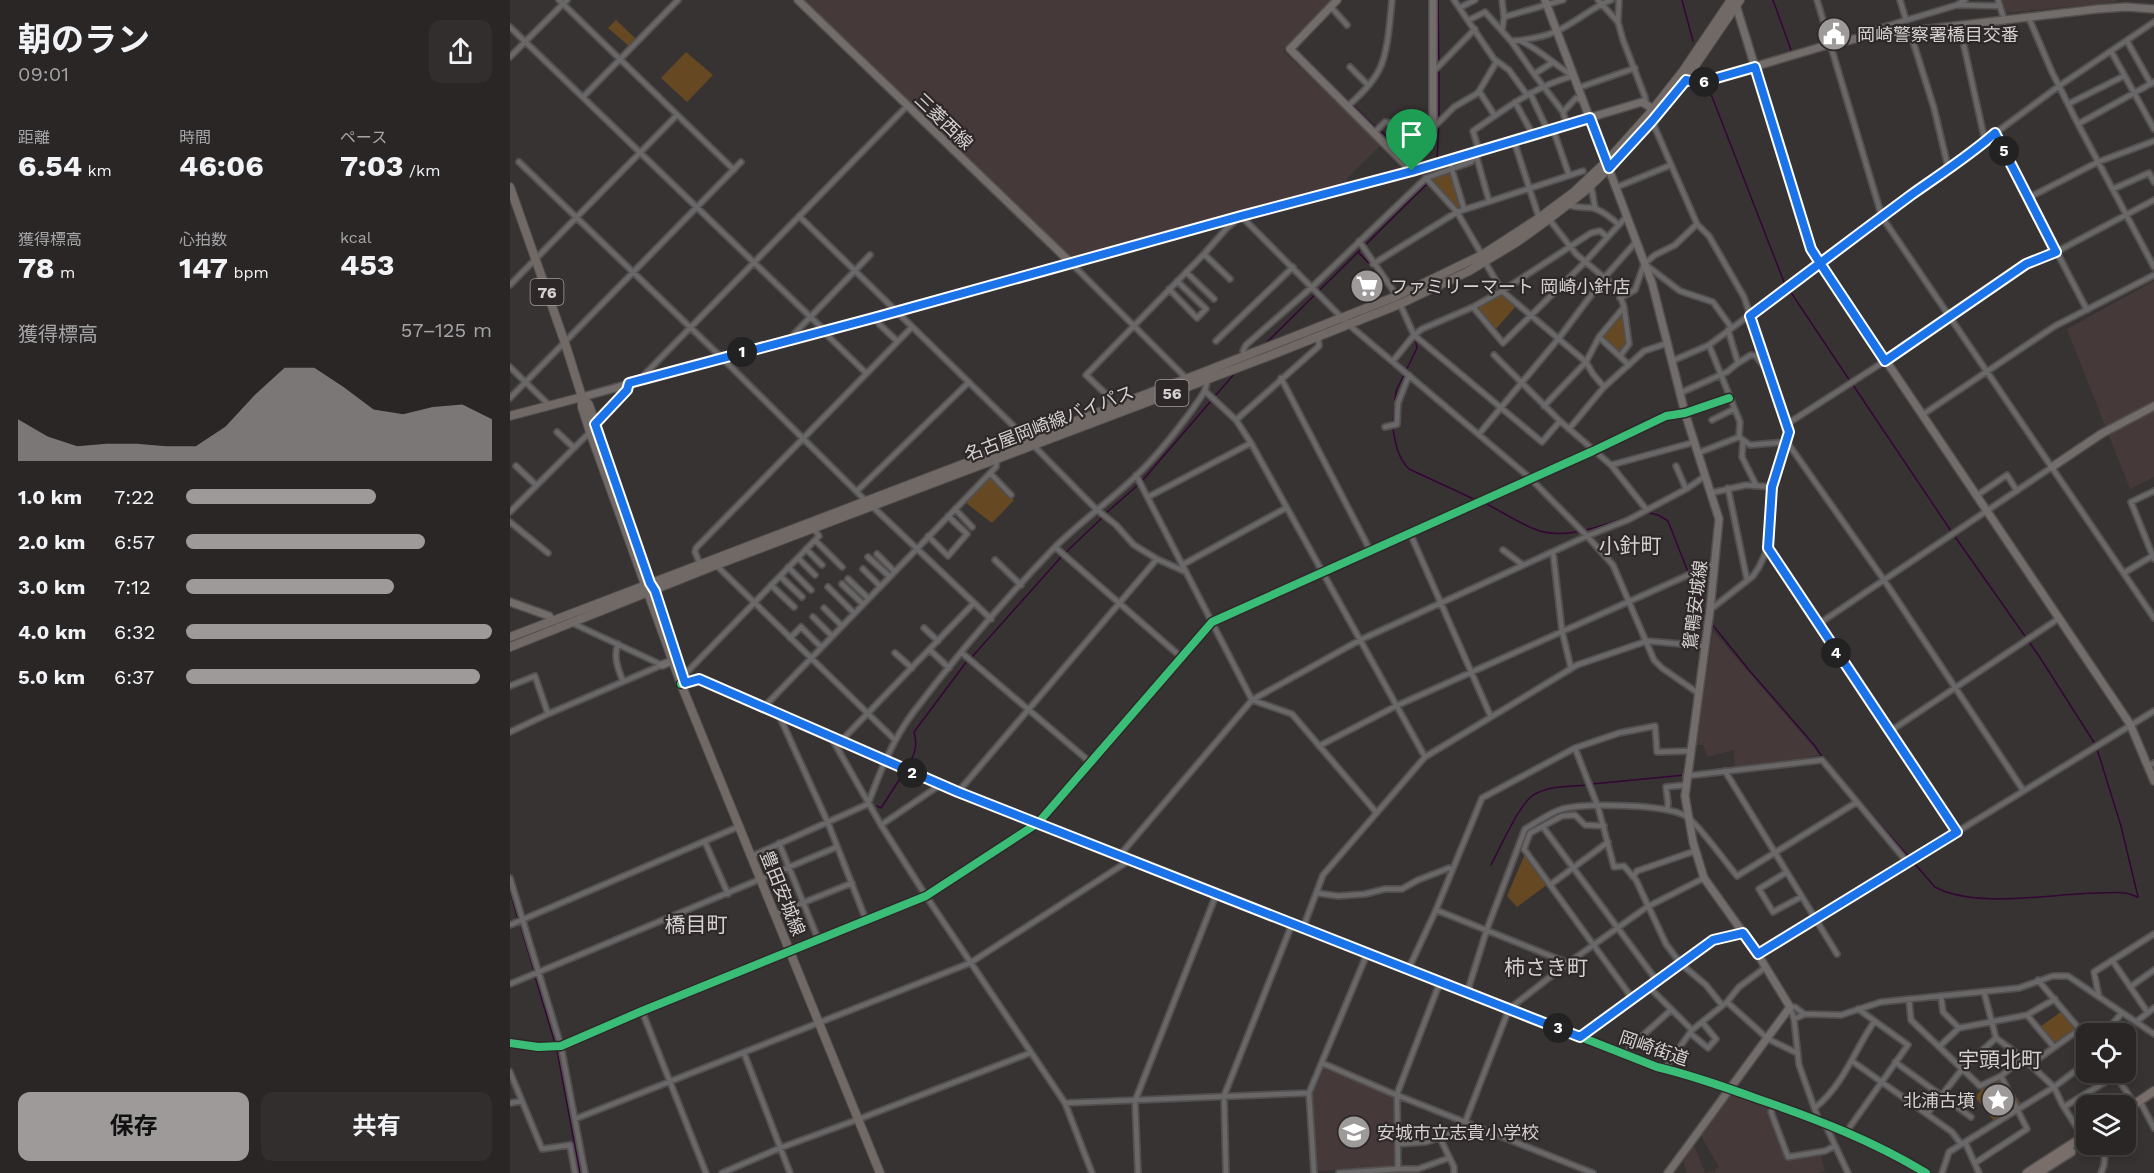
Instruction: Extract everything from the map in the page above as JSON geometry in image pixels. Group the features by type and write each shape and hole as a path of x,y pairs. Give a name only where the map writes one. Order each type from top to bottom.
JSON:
{"highway":[{"path":"2138,1104 2154,1091"},
{"path":"2138,1104 2154,1097"},
{"path":"2027,1173 2076,1143"},
{"path":"2038,1173 2052,1169 2076,1146"}],"main road":[{"name":"名古屋岡崎線バイパス","path":"1484,258 1574,192 1608,164 1652,121 1686,80 1735,1"},
{"name":"名古屋岡崎線バイパス","path":"510,647 571,623 699,564 1030,442 1244,354 1345,321 1398,300 1484,258 1549,219 1591,185 1650,106 1683,70 1735,1"},
{"name":"76","path":"510,187 582,397"},
{"name":"名古屋岡崎線バイパス","path":"510,637 814,529 868,503 997,459 1030,442 1132,409 1208,378 1269,357 1318,336 1345,321"},
{"name":"56","path":"1200,374 1208,378 1211,368"},
{"path":"510,416 582,397 589,405 592,428 649,588"},
{"name":"豊田安城線","path":"649,588 672,661 680,675"},
{"name":"豊田安城線","path":"649,588 698,724 880,1173"}],"street":[{"path":"583,97 678,0"},
{"name":"三菱西線","path":"798,0 1071,263"},
{"path":"1337,0 1290,50 1412,171"},
{"path":"1348,106 1368,86 1380,69 1389,28 1392,0"},
{"path":"1433,0 1433,128"},
{"path":"1454,0 1497,61 1509,70 1529,94 1550,130 1569,175"},
{"path":"1461,7 1475,0"},
{"path":"1502,0 1504,17 1502,32"},
{"path":"1504,17 1546,3 1563,0"},
{"path":"1511,40 1521,40 1557,31 1599,2 1611,0"},
{"path":"1619,0 1618,22 1623,40 1650,106"},
{"path":"1817,0 1882,217 2154,618"},
{"path":"1900,0 1906,20"},
{"path":"1869,36 1870,32 1965,0"},
{"path":"1998,0 2004,19"},
{"path":"510,57 563,1 734,170"},
{"path":"1735,1 1811,249 2130,724 2151,764 2154,781"},
{"path":"1599,2 1618,22"},
{"path":"1956,2 2000,6"},
{"name":"鴛鴨安城線","path":"1546,3 1658,300 1685,413 1719,519 1710,610 1686,776 1687,816 1695,851 1704,878 1758,954 1790,1007"},
{"path":"1331,7 1347,25"},
{"path":"1686,80 1699,83 1831,44 1869,36 2028,16 2126,7 2154,9"},
{"path":"1469,20 1485,12 1511,40 1563,112 1567,125"},
{"path":"2028,16 2078,124 2154,267"},
{"path":"1672,361 1709,345 2059,86 2152,23"},
{"path":"510,27 825,330 827,335 866,373"},
{"path":"1434,71 1475,29"},
{"path":"1911,35 1934,108 1948,167"},
{"path":"1521,40 1539,50 1552,63 1573,76"},
{"path":"2078,124 2152,83 2127,41"},
{"path":"1964,46 1985,141"},
{"path":"2111,51 2154,129"},
{"path":"1403,161 1454,107 1479,91 1497,61"},
{"path":"1534,74 1552,63"},
{"path":"1350,67 1368,86"},
{"path":"1578,88 1635,68"},
{"path":"1490,201 1473,131 1529,94 1573,76"},
{"path":"2068,104 2124,76"},
{"path":"1479,91 1495,116"},
{"path":"1563,112 1576,98 1582,101"},
{"path":"1515,102 1533,135"},
{"path":"582,397 1478,153 1642,102 1650,106"},
{"path":"644,379 645,374 690,327 907,106"},
{"path":"510,285 677,115"},
{"path":"1652,121 1697,224 1709,236 1744,297 1789,432 1772,487 1768,548 1759,567 1747,580 1710,610"},
{"path":"1374,133 1384,122 1398,126"},
{"path":"1995,133 2087,310"},
{"path":"1514,141 1539,218"},
{"path":"2028,198 2098,162 2154,141"},
{"path":"1244,354 1246,345 1312,287 1426,178 1472,162 1478,153"},
{"path":"1449,160 1464,209"},
{"path":"519,162 868,503 991,619"},
{"path":"510,398 741,162"},
{"path":"1617,187 1671,165"},
{"path":"1373,264 1456,212 1583,171"},
{"path":"2113,189 2150,173 2154,182"},
{"path":"1426,178 1456,212 1502,291 1586,362 1593,375 1604,387"},
{"path":"1591,185 1594,208"},
{"path":"1787,424 1885,361 2026,264 2056,252 2154,200"},
{"path":"1567,205 1580,209 1594,208 1602,214 1611,216 1618,225"},
{"path":"799,216 1134,545 1157,559 1186,572"},
{"path":"1112,407 1108,396 1086,375 1241,216"},
{"path":"1241,216 1345,321 1530,478 1587,536 1613,566 1647,641 1649,652 1662,668 1698,693"},
{"path":"1473,307 1503,343 1585,262 1627,216"},
{"path":"1549,219 1570,248 1618,289 1624,307 1629,344 1620,356"},
{"path":"1620,298 1635,290 1644,264 1675,245 1697,224"},
{"path":"1393,361 1414,335 1422,329 1473,307 1502,291 1591,233 1600,231 1607,237"},
{"path":"1359,241 1398,300 1414,335 1542,442 1560,421"},
{"path":"1479,434 1559,338 1604,278 1635,243"},
{"path":"1204,254 1230,279"},
{"path":"795,338 794,334 870,255"},
{"path":"1071,263 1186,378"},
{"path":"1644,264 1680,291 1713,302 1729,329 1738,363"},
{"path":"1216,341 1293,267"},
{"path":"1186,272 1214,299"},
{"path":"1922,415 2055,326 2154,274"},
{"path":"1169,289 1197,318 1206,309 1177,280"},
{"path":"1544,406 1586,362 1599,337 1624,307"},
{"path":"877,317 879,324 897,341"},
{"path":"699,564 696,548 912,327"},
{"path":"1236,420 1318,345 1320,342 1318,336"},
{"path":"1599,337 1629,365"},
{"path":"1569,429 1604,387 1644,351 1668,343"},
{"path":"1709,345 1740,422 1742,457 1756,486"},
{"path":"1494,355 1544,406 1611,465 1646,509"},
{"path":"1680,393 1727,372 1751,356 1756,356 1763,364 1766,363"},
{"path":"510,367 549,405"},
{"path":"1385,427 1397,424 1398,403 1409,375"},
{"path":"752,856 868,804 884,761 895,740 949,668 1055,547 1137,475 1177,430 1208,388 1208,378"},
{"path":"1281,378 1371,552"},
{"path":"857,492 969,382"},
{"path":"510,512 592,428 627,390 629,383"},
{"path":"1205,391 1236,420 1251,443 1425,757"},
{"path":"510,1043 558,1047 926,896 1038,823 1212,622 1371,552 1666,416 1685,413 1730,398"},
{"path":"1817,625 2101,434 2154,406"},
{"path":"1712,420 1734,409"},
{"path":"557,432 573,447"},
{"path":"1741,438 1750,445 1787,442"},
{"path":"1698,453 1741,438"},
{"path":"1611,465 1695,442"},
{"path":"1787,442 1884,580 2023,790"},
{"path":"1148,497 1251,443"},
{"path":"764,706 990,473 996,466 997,459"},
{"path":"516,466 536,485"},
{"path":"1676,466 1686,489"},
{"path":"990,473 1011,495"},
{"path":"1137,475 1252,700 1292,714 1376,812"},
{"path":"1976,496 2007,475 2017,491"},
{"path":"1120,855 1252,700 1360,640 1587,536 1611,528 1686,489 1705,476"},
{"path":"1711,493 1746,485 1772,487"},
{"path":"1728,489 1747,580"},
{"path":"2124,573 2154,557 2131,502 2154,491"},
{"path":"1182,565 1286,508"},
{"path":"955,509 972,527"},
{"path":"928,536 948,556 967,534 948,516"},
{"path":"510,522 548,553"},
{"path":"680,675 688,671 819,536 814,529"},
{"path":"1410,533 1491,717"},
{"path":"815,540 842,567"},
{"path":"1055,547 1181,657"},
{"path":"1768,548 1817,625 1957,832"},
{"path":"806,549 822,565"},
{"path":"1503,550 1523,565"},
{"path":"1553,552 1562,631 1571,668"},
{"path":"877,554 894,571"},
{"path":"868,557 889,576"},
{"path":"798,558 815,574"},
{"path":"958,792 1157,559"},
{"path":"995,560 1021,585"},
{"path":"1319,746 1396,706 1628,600 1715,563"},
{"path":"716,565 895,740"},
{"path":"789,567 811,590"},
{"path":"863,569 880,586"},
{"path":"780,576 802,597"},
{"path":"848,579 868,598"},
{"path":"842,584 863,604"},
{"path":"771,585 794,607"},
{"path":"828,587 854,613"},
{"path":"510,602 549,616 552,621"},
{"path":"841,741 973,604"},
{"path":"510,609 520,605"},
{"path":"824,608 842,626"},
{"path":"813,617 832,636"},
{"path":"1889,732 2058,619"},
{"path":"571,623 662,664"},
{"path":"790,639 801,627 821,647"},
{"path":"924,628 938,641"},
{"path":"1303,928 1323,875 1425,757 1571,668 1647,641 1705,646"},
{"path":"618,644 616,663 623,681"},
{"path":"930,650 949,668"},
{"path":"895,653 912,668"},
{"path":"962,653 1090,762"},
{"path":"510,732 672,661"},
{"path":"510,686 535,676 548,714"},
{"name":"岡崎街道","path":"683,683 699,679 940,785 1216,895 1664,1069 1730,1089 1847,1131 1883,1148 1926,1173"},
{"path":"1758,954 2154,711"},
{"path":"778,713 828,823 866,920"},
{"path":"1408,970 1436,910 1482,798 1575,748 1619,733 1655,726 1657,752 1690,751"},
{"path":"831,737 868,804 926,896 1065,1103 1092,1173"},
{"path":"1575,748 1598,807 1614,867 1624,866 1633,877 1666,944 1681,964 1724,1004 1768,1039 1797,1053"},
{"path":"1686,776 1822,760 1909,861"},
{"path":"1725,771 1837,954"},
{"path":"881,825 940,785"},
{"path":"1667,810 1666,787 1686,785"},
{"path":"1467,993 1486,929 1525,828 1560,810 1651,807 1687,816 1737,876 1857,802"},
{"path":"1604,826 1585,825 1575,815 1562,816 1530,833 1524,849 1632,998"},
{"path":"510,925 740,826"},
{"path":"1543,827 1657,981"},
{"path":"705,842 728,894"},
{"path":"1550,885 1608,842"},
{"path":"779,843 818,939"},
{"path":"510,984 837,847"},
{"path":"1633,877 1637,871 1695,851"},
{"path":"575,1119 970,963 1130,860"},
{"path":"1317,892 1338,896 1365,894 1384,889 1402,889 1449,868 1452,870"},
{"path":"1787,872 1759,889 1773,912 1801,897"},
{"path":"510,878 520,921 558,1047 585,1173"},
{"path":"1398,1144 1440,1138 1462,1130 1509,1009 1568,963 1647,907 1704,878"},
{"path":"775,914 852,883"},
{"path":"1138,1173 1135,1101 1216,895"},
{"path":"1436,910 1568,963"},
{"path":"1226,1173 1224,1096 1292,924"},
{"path":"1580,1037 1713,940 1743,933"},
{"path":"2099,997 2094,972 2154,934"},
{"path":"1314,1173 1309,1093 1367,954"},
{"path":"2112,960 2148,1013"},
{"path":"1664,1069 1691,1032 1724,1004 1739,987 1766,967"},
{"path":"2130,987 2154,970"},
{"path":"1794,1019 1804,1014 1841,1015 1881,1002 2019,988 2054,976 2068,976 2154,1034"},
{"path":"2038,980 2076,1024"},
{"path":"1398,1169 1397,1094 1440,982"},
{"path":"1648,987 1708,1047 1716,1039 1702,1022"},
{"path":"1984,992 1996,1038 2031,1064 2054,1087 2076,1125"},
{"path":"1941,996 1943,1012 1959,1028"},
{"path":"1909,999 1911,1020 1980,1086 2001,1076 2023,1058"},
{"path":"1940,1046 1959,1028 2027,1016 2055,999"},
{"path":"1790,1007 1795,1007 1804,1014"},
{"path":"1790,1007 1794,1019 1799,1065 1822,1122 1848,1173"},
{"path":"1668,1173 1790,1007"},
{"path":"2136,1022 2154,1008"},
{"path":"1847,1131 1908,1045 1858,1009"},
{"path":"1627,1055 1630,1047 1671,1010"},
{"path":"642,1011 706,1173"},
{"path":"2113,1023 2122,1012"},
{"path":"2027,1016 2054,1047"},
{"path":"1816,1107 1830,1096 1874,1022"},
{"path":"2031,1064 2076,1032"},
{"path":"1927,1114 1963,1068 1996,1038"},
{"path":"744,1053 790,1173"},
{"path":"722,1173 780,1148 1030,1053"},
{"path":"1852,1061 1952,1132 1963,1143 1978,1173"},
{"path":"1895,1062 1971,1118"},
{"path":"1322,1063 1593,1173"},
{"path":"1942,1173 1949,1152 2054,1087 2076,1070"},
{"path":"510,1072 542,1149 570,1145 575,1173"},
{"path":"1975,1163 2027,1129 2001,1076"},
{"path":"2064,1107 2100,1083"},
{"path":"2121,1083 2154,1128"},
{"path":"1065,1103 1309,1093"},
{"path":"510,1102 522,1101"},
{"path":"1773,1104 1771,1112 1788,1157 1825,1151 1834,1146"},
{"path":"1440,1138 1454,1173"},
{"path":"2102,1171 2103,1155"},
{"path":"1339,1173 1378,1173 1398,1169 1418,1169 1449,1158"}],"shaded area":[{"path":"804,0 1331,0 1283,51 1382,144 1346,179 1352,186 1073,259"},
{"path":"2002,0 2117,0 2007,13"},
{"path":"616,20 636,39 629,46 608,28"},
{"path":"686,52 713,75 687,102 661,78"},
{"path":"1450,172 1460,206 1457,207 1429,179"},
{"path":"2154,281 2154,477 2130,489 2067,329"},
{"path":"1502,294 1516,306 1495,330 1477,308"},
{"path":"1623,312 1627,343 1619,353 1601,337"},
{"path":"990,476 1014,500 992,523 965,502"},
{"path":"1713,631 1820,755 1735,769 1734,750 1707,757 1703,745 1696,745"},
{"path":"1525,854 1548,884 1517,907 1507,896"},
{"path":"2062,1011 2076,1026 2076,1029 2054,1044 2040,1027"},
{"name":"安城市立志貴小学校","path":"1324,1069 1395,1097 1395,1168 1315,1171 1312,1096"},
{"path":"2003,1078 2022,1105 1995,1122 1975,1097 1982,1089"},
{"path":"1734,1095 1770,1108 1769,1112 1786,1159 1821,1156 1825,1171 1818,1173 1715,1173 1719,1167 1700,1134 1727,1097"},
{"path":"1693,1143 1705,1173 1687,1173 1682,1156"}],"waterway":[{"path":"1438,0 1439,65"},
{"path":"1682,0 1693,41"},
{"path":"1773,0 1791,50"},
{"path":"1298,52 1348,101"},
{"path":"1439,70 1439,119"},
{"path":"1709,89 1784,282 1850,381"},
{"path":"1353,105 1375,127"},
{"path":"1437,161 1439,124"},
{"path":"1381,131 1402,151"},
{"path":"1410,158 1416,164"},
{"path":"1423,172 1426,175"},
{"path":"1264,345 1429,182"},
{"path":"1359,253 1381,276"},
{"path":"1393,423 1396,391 1417,348 1415,338"},
{"path":"1214,397 1237,371"},
{"path":"1853,385 1951,531 2039,656 2095,744"},
{"path":"1142,481 1211,401"},
{"path":"1393,428 1396,445 1409,469 1478,501"},
{"path":"1106,513 1138,485"},
{"path":"1482,502 1532,528 1557,534 1598,527 1636,514"},
{"path":"1646,512 1668,521 1688,572"},
{"path":"1065,553 1103,517"},
{"path":"971,658 1062,556"},
{"path":"1690,577 1706,617"},
{"path":"1711,623 1815,746 1824,760"},
{"path":"907,767 915,750 914,732 967,661"},
{"path":"836,742 866,792"},
{"path":"2097,749 2121,826 2138,897"},
{"path":"877,806 881,808 905,771"},
{"path":"1592,784 1685,775"},
{"path":"1491,865 1515,818 1532,796 1552,788 1587,785"},
{"path":"1851,791 1935,887 1952,894 2013,899 2112,892 2128,893 2137,897"},
{"path":"510,891 518,919"},
{"path":"520,924 534,971"},
{"path":"535,976 557,1050 580,1173"}],"cycle path":[{"path":"510,1043 538,1047 561,1046 926,896 1038,823 1212,622 1666,416 1685,413 1729,398"},
{"path":"681,684 699,679 958,792 1657,1067 1721,1086 1823,1123 1886,1151 1926,1173"}],"place":[{"name":"岡崎警察署橋目交番","path":"1834,34"},
{"name":"ファミリーマート 岡崎小針店","path":"1367,286"},
{"name":"北浦古墳","path":"1998,1100"},
{"name":"安城市立志貴小学校","path":"1354,1132"}],"district":[{"name":"小針町","path":"1630,545"},
{"name":"橋目町","path":"696,924"},
{"name":"柿さき町","path":"1546,967"},
{"name":"宇頭北町","path":"2000,1059"}],"route":[{"path":"1412,171 629,383 629,388 595,424 650,583 655,591 685,683 699,679 958,792 1580,1037 1713,940 1743,933 1758,954 1957,832 1817,625 1768,548 1772,487 1789,432 1750,316 1820,263 1882,217 1948,167 1995,133 2056,252 2026,264 1885,361 1820,263 1811,249 1755,67 1699,83 1686,80 1609,168 1590,118 1412,171"}]}
